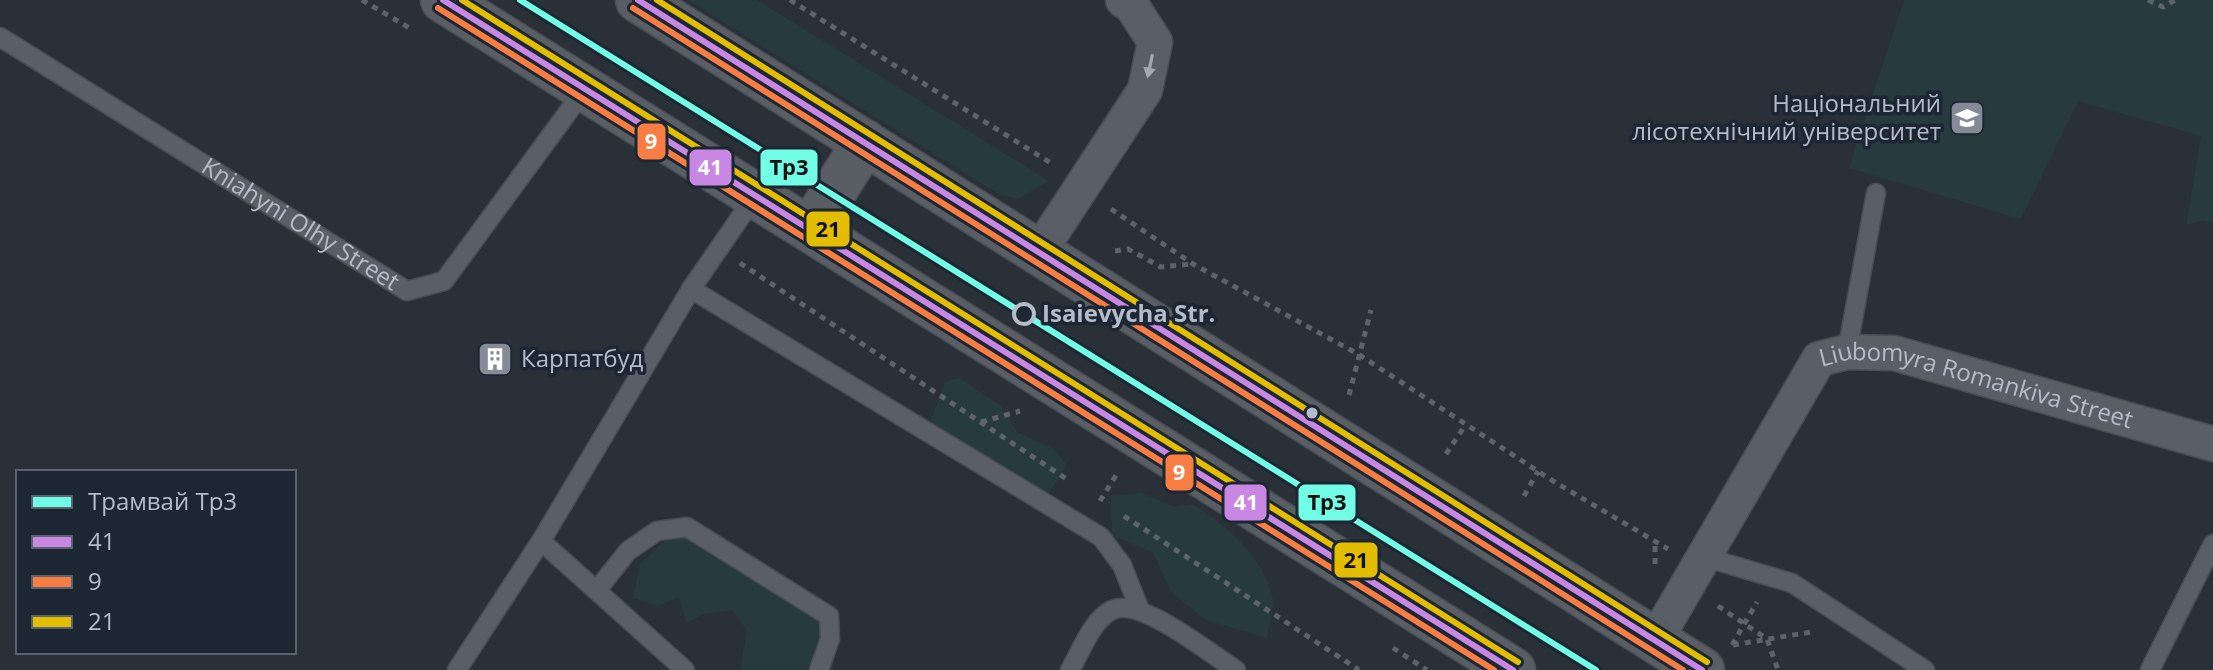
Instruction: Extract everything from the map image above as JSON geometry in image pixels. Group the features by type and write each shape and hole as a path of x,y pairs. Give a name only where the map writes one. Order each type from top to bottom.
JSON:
{"main road":[{"path":"443,0 1513,670"},
{"path":"638,0 1702,670"},
{"path":"810,230 865,142"}],"street":[{"path":"1039,252 1145,90 1155,42 1132,6 1123,0"},
{"name":"Liubomyra Romankiva Street","path":"1656,639 1685,553 1819,359 1847,352 1894,353 2213,444"}],"lane":[{"name":"Kniahyni Olhy Street","path":"0,37 407,291 444,281 585,89"},
{"path":"1847,352 1876,193"},
{"path":"457,670 541,541 691,289 755,196"},
{"path":"691,289 1101,537 1122,565 1139,608 1236,670"},
{"path":"597,590 628,551 657,531 687,527 829,616 830,639 819,670"},
{"path":"541,541 685,670"},
{"path":"2150,670 2213,544"},
{"path":"1685,553 1792,583 1925,670"},
{"path":"1070,670 1095,626 1113,610 1139,608"}],"path":[{"path":"362,0 412,30"},
{"path":"790,0 1065,172"},
{"path":"2148,0 2163,7 2175,0"},
{"path":"1107,206 1126,222 1193,264 1358,354 1538,471 1655,541 1685,553"},
{"path":"719,248 1074,483"},
{"path":"1110,252 1128,249 1161,267 1193,264"},
{"path":"1349,395 1371,310"},
{"path":"981,422 1021,410"},
{"path":"1446,454 1466,424"},
{"path":"1524,496 1538,471"},
{"path":"1100,501 1118,472"},
{"path":"1087,492 1359,670"},
{"path":"1655,541 1655,570"},
{"path":"1707,600 1767,639 1778,670"},
{"path":"1758,601 1732,645 1811,632"}],"green space":[{"path":"688,0 757,0 1049,181 1018,199 1000,195"},
{"name":"Національний лісотехнічний університет","path":"1904,0 2213,0 2213,223 2203,220 2186,225 2201,136 2078,101 2021,219 1849,168"},
{"path":"959,378 1002,407 1017,432 1054,449 1067,465 1049,493 1020,484 985,465 930,422 945,382"},
{"path":"1141,493 1174,507 1191,504 1228,530 1251,554 1267,581 1273,600 1267,638 1206,620 1172,593 1153,553 1112,535 1111,496"},
{"path":"671,534 704,535 790,603 820,611 834,634 833,670 740,670 747,630 732,610 704,614 686,623 679,597 658,606 633,598 640,564"}],"tram line":[{"name":"Тр3","path":"520,0 1596,670"}],"transit line":[{"name":"41","path":"443,0 1513,670"},
{"name":"21","path":"462,0 1518,662"},
{"name":"41","path":"638,0 1702,670"},
{"name":"21","path":"657,0 1707,662"},
{"name":"9","path":"438,8 1494,670"},
{"name":"9","path":"633,8 1683,670"}],"place":[{"name":"Національний лісотехнічний університет","path":"1967,118"},
{"name":"Isaievycha Str.","path":"1024,314"},
{"name":"Карпатбуд","path":"495,359"}]}
